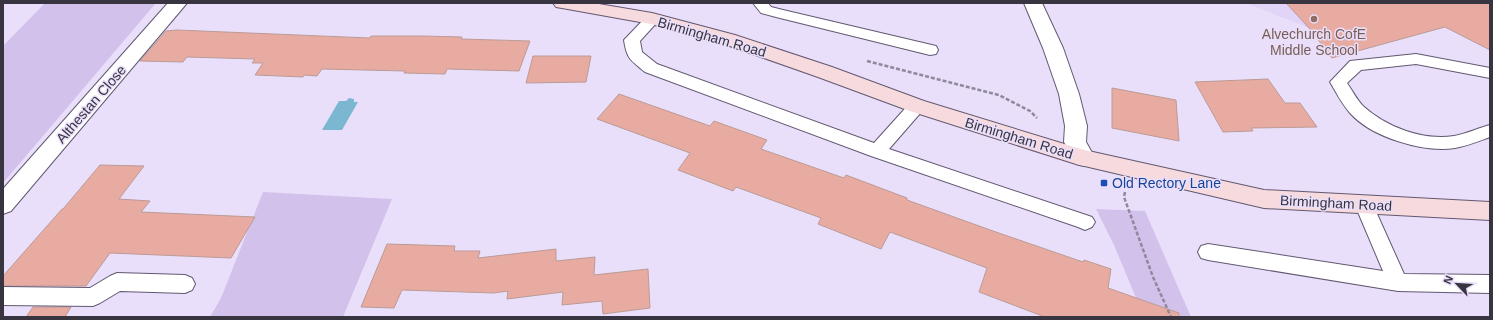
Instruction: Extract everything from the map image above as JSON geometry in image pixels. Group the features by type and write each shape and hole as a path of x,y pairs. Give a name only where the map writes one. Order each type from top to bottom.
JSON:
{"main road":[{"name":"Birmingham Road","path":"570,3 652,19 728,39 825,72 917,106 1084,158 1264,199 1490,211"}],"street":[{"name":"Althestan Close","path":"3,206 178,3"},
{"path":"1033,3 1053,48 1069,94 1076,126 1075,142 1084,158"}],"lane":[{"path":"760,3 766,10 930,50"},
{"path":"652,19 632,40 634,54 651,68 877,151 1085,222"},
{"path":"1490,73 1416,59 1356,65 1338,82 1356,109 1376,126 1406,137 1432,143 1455,142 1490,131"},
{"path":"877,151 917,106"},
{"path":"1364,205 1398,282"},
{"path":"1208,252 1398,282 1490,284"},
{"path":"3,296 93,297 117,282 185,284"}],"path":[{"path":"889,66 999,95 1030,111 1045,124 1075,136"},
{"path":"1131,168 1124,197 1153,276 1171,317"}],"shaded area":[{"path":"45,3 156,3 3,183 3,46"},
{"name":"Alvechurch CofE Middle School","path":"1246,3 1393,3 1309,28"},
{"path":"263,192 392,199 343,317 210,317 221,298"},
{"path":"1096,209 1145,211 1191,317 1144,317 1114,245"}],"water":[{"path":"349,98 354,99 354,102 358,102 342,130 322,130 339,101 346,101"}],"building":[{"path":"1286,3 1490,3 1490,50 1445,27 1332,58 1309,28"},
{"path":"177,30 370,38 371,36 423,36 462,37 461,39 530,41 519,71 447,69 445,74 404,73 405,71 322,69 317,76 304,75 303,77 255,75 263,63 252,63 255,59 187,57 183,62 140,61 166,31"},
{"path":"533,56 591,56 586,82 526,83"},
{"path":"1268,79 1285,103 1300,103 1317,127 1251,128 1253,131 1223,132 1195,82"},
{"path":"1112,88 1176,100 1179,141 1112,128"},
{"path":"619,94 710,126 714,121 767,140 761,149 844,178 846,175 907,198 907,200 993,231 1083,262 1084,260 1111,269 1108,288 1179,313 1179,317 1045,317 979,292 987,268 890,232 881,249 818,224 821,218 736,187 733,191 678,170 690,153 597,119"},
{"path":"100,165 144,166 119,199 150,201 141,212 255,217 231,258 110,253 86,286 3,286 3,276"},
{"path":"387,244 455,246 454,251 480,251 478,258 556,249 556,261 595,257 594,275 648,269 650,308 603,314 602,301 562,305 563,292 507,299 508,291 494,293 402,290 394,308 361,307"},
{"path":"33,307 71,307 65,317 26,317"}],"place":[{"name":"Alvechurch CofE Middle School","path":"1314,19"},
{"name":"Old Rectory Lane","path":"1104,183"}]}
